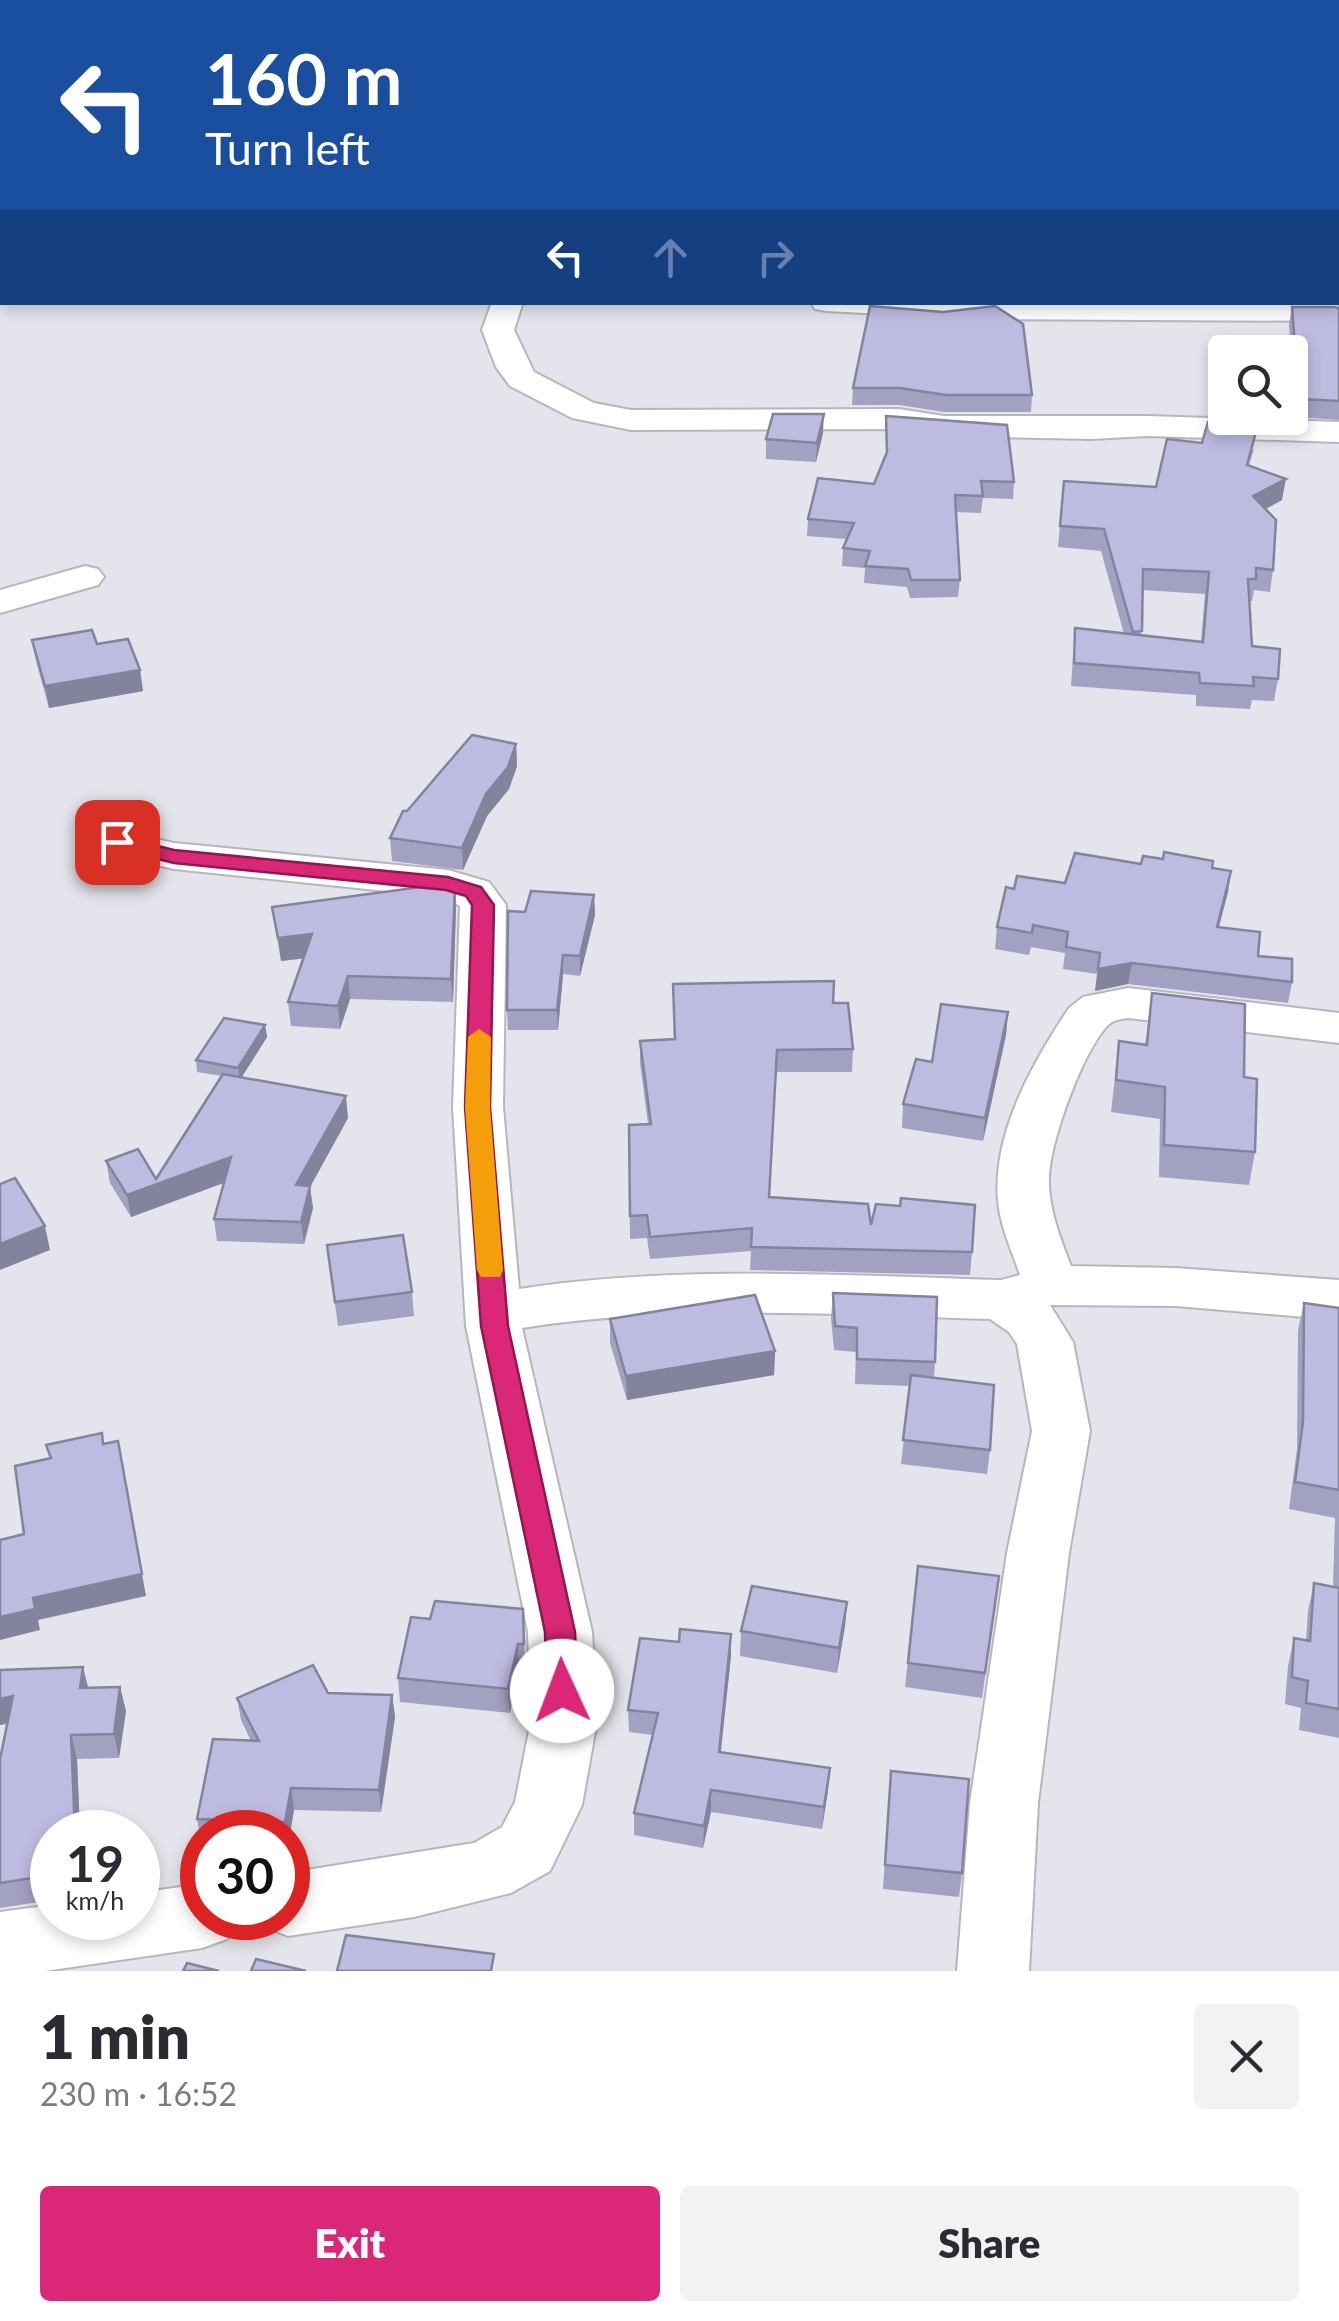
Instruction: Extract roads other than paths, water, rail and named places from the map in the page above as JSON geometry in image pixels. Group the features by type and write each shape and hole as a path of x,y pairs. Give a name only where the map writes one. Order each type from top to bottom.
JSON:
{"street":[{"path":"507,305 498,330 512,367 522,379 584,411 632,420 899,419 944,426 1339,432"},
{"path":"884,305 981,310 1334,309"},
{"path":"0,602 85,577"},
{"path":"117,842 174,856 448,884 473,892 483,905 478,1107 494,1313 520,1458 560,1632 564,1721 548,1805 526,1849 487,1871 310,1901"},
{"path":"993,1971 1004,1802 1038,1552 1061,1431 1045,1342 1029,1318 1026,1292 1024,1166 1030,1134 1086,1019 1100,1008 1128,1002 1339,1028"},
{"path":"494,1313 578,1300 1176,1287 1339,1300"},
{"path":"0,1945 180,1919"}]}
